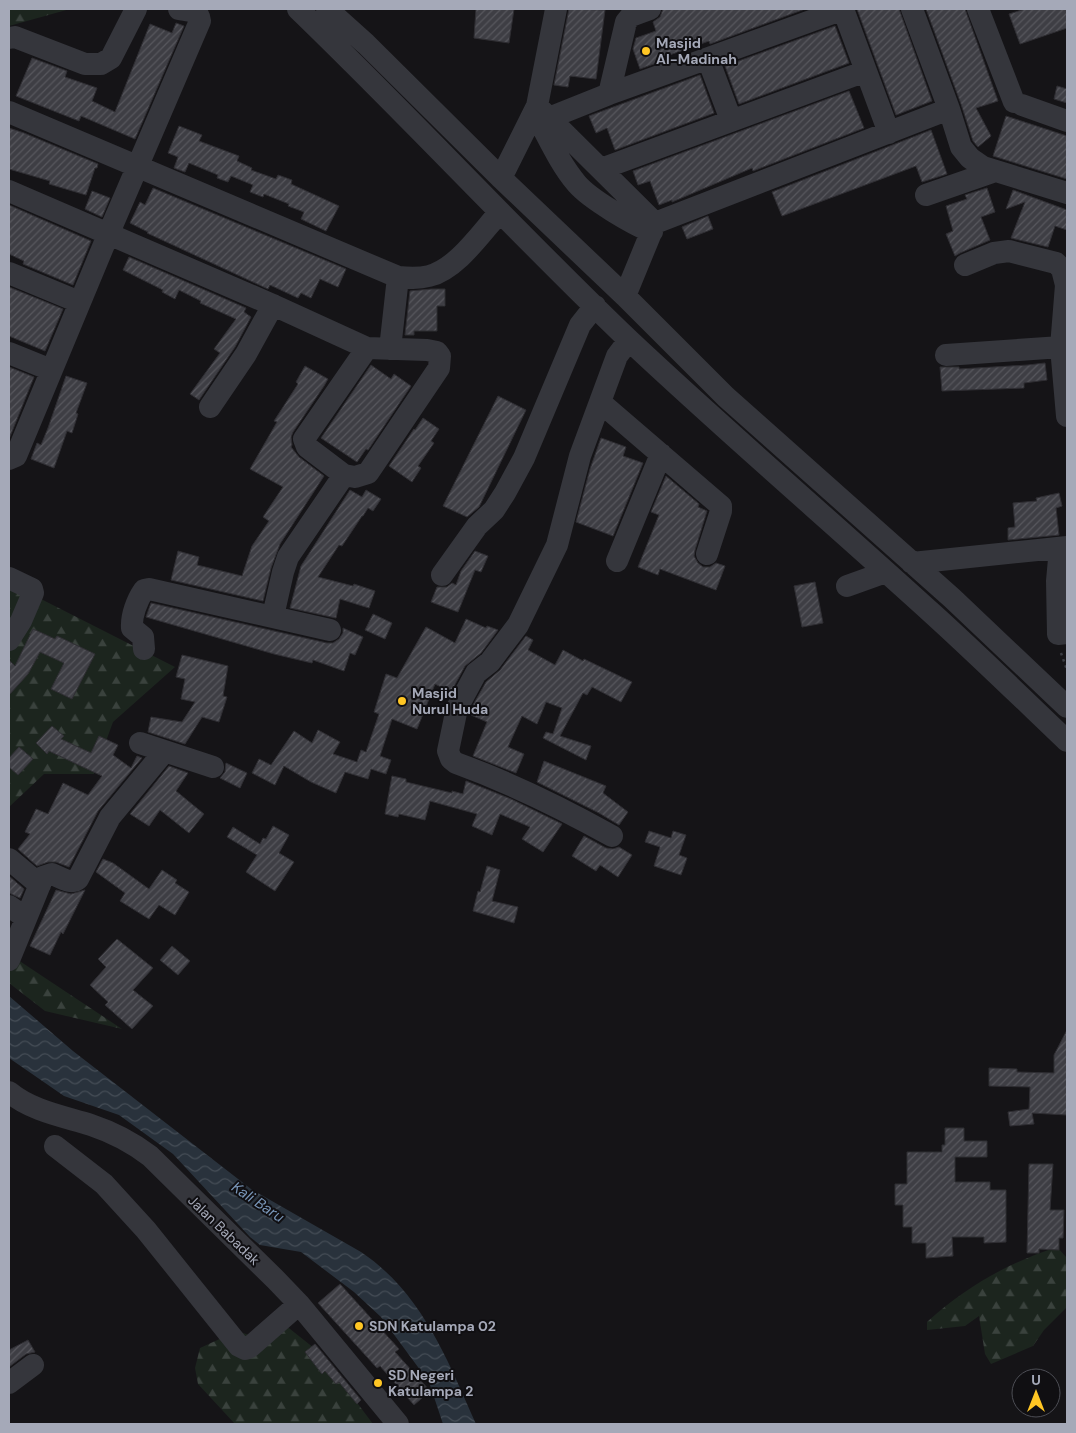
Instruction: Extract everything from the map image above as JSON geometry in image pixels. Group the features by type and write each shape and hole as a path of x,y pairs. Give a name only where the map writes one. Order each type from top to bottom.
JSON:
{"street":[{"path":"9,38 16,37 85,64 101,64 111,58 136,9"},
{"path":"13,448 51,370 200,21 195,12 179,9"},
{"path":"298,9 359,52 501,178 625,296 726,397 912,563 1067,707"},
{"path":"327,9 359,52 500,212 629,340 938,619 1067,741"},
{"path":"501,178 540,112 556,9"},
{"path":"609,94 626,22 630,16 650,9"},
{"path":"540,112 609,94 844,9 889,133"},
{"path":"912,9 961,147 977,162 995,171 1067,193"},
{"path":"979,9 1018,103 1067,121"},
{"path":"708,59 732,120"},
{"path":"601,169 866,71"},
{"path":"540,112 558,156 577,184 588,194 637,226 653,228 949,109"},
{"path":"9,112 398,277 426,277 442,271 463,255 500,212"},
{"path":"540,112 601,169 653,228"},
{"path":"926,196 995,171"},
{"path":"9,192 273,305 367,348 435,350 440,356 440,366 368,473 355,477 344,475 308,447 304,439 367,348"},
{"path":"625,296 653,228"},
{"path":"966,265 998,252 1023,254 1058,264 1064,272 1066,285 1062,346 1067,416"},
{"path":"9,273 79,302"},
{"path":"390,348 398,277"},
{"path":"210,406 246,354 273,305"},
{"path":"442,575 477,526 494,510 505,493 524,458 580,325 595,306"},
{"path":"612,836 498,778 456,763 451,759 448,751 457,708 476,673 490,662 518,625 558,545 580,456 617,356 629,340"},
{"path":"946,355 1062,346"},
{"path":"9,353 51,370"},
{"path":"709,414 726,397"},
{"path":"600,402 721,506 707,554"},
{"path":"617,561 661,454"},
{"path":"273,616 282,572 288,557 344,475"},
{"path":"912,563 1064,548 1057,581 1058,634 1067,633"},
{"path":"848,586 886,572"},
{"path":"9,578 32,589 34,593 21,621 9,640"},
{"path":"144,649 143,637 132,628 132,620 141,595 146,590 154,590 330,630"},
{"path":"140,743 213,767"},
{"path":"9,960 18,912 40,885 44,876 49,874 70,881 77,880 110,817 164,752"},
{"path":"9,859 40,885"},
{"name":"Jalan Babadak","path":"9,1092 22,1102 50,1114 94,1126 139,1148 299,1304 398,1424"},
{"path":"55,1146 104,1184 128,1210 239,1346 245,1349 250,1347 299,1304"},
{"path":"9,1383 34,1366"}],"green space":[{"path":"9,9 70,9 9,26"},
{"path":"9,589 41,599 175,667 113,722 94,774 44,774 9,807"},
{"path":"9,954 122,1029 45,1011 9,983"},
{"path":"1057,1247 1067,1258 1067,1307 1044,1330 1033,1346 991,1364 985,1354 979,1316 965,1326 927,1330 927,1322 972,1287 1021,1261"},
{"path":"280,1321 319,1352 373,1424 235,1424 198,1384 195,1368 200,1348 237,1331 252,1336"}],"water":[{"name":"Kali Baru","path":"9,996 73,1051 251,1189 361,1252 382,1268 401,1287 431,1329 476,1424 443,1424 429,1382 381,1317 354,1292 301,1252 260,1245 250,1237 173,1154 119,1115 64,1096 9,1058"}],"building":[{"path":"476,9 514,9 509,43 474,38"},
{"path":"569,9 605,10 596,79 570,76 568,87 554,85"},
{"path":"663,9 805,9 710,44 709,41 661,58 662,61 640,69 633,49 636,38 656,31 653,22 660,17"},
{"path":"857,9 899,9 932,101 896,115"},
{"path":"926,9 965,9 998,101 976,108 991,136 978,147 973,141"},
{"path":"1025,9 1067,9 1067,28 1020,44 1009,14"},
{"path":"176,23 184,26 135,139 81,116 79,121 16,96 32,58 67,71 65,77 97,88 92,101 115,112 150,24 172,33"},
{"path":"835,26 849,63 739,104 725,66"},
{"path":"700,75 714,113 615,150 607,128 596,133 589,116"},
{"path":"1057,86 1067,89 1067,103 1054,99"},
{"path":"849,91 864,128 753,171 752,168 672,202 672,200 659,205 650,181 638,185 633,171"},
{"path":"1006,116 1067,136 1067,179 993,156"},
{"path":"179,126 202,135 199,141 239,156 237,161 252,168 251,170 276,179 278,175 292,180 291,184 339,206 326,231 301,219 304,212 288,206 289,204 264,194 263,197 250,192 253,185 231,176 228,182 217,178 218,175 189,163 185,172 174,168 178,157 168,153"},
{"path":"9,128 98,164 86,195 49,184 50,181 9,169"},
{"path":"931,130 947,174 922,182 916,166 782,216 772,192"},
{"path":"153,188 346,269 338,287 320,279 311,298 301,293 298,298 270,285 268,289 147,233 130,223 140,202 145,205"},
{"path":"987,188 995,212 981,217 990,240 955,256 946,234 953,231 946,206 967,199 965,195"},
{"path":"1013,190 1067,210 1067,230 1055,226 1048,247 1011,238 1025,202 1006,209"},
{"path":"92,191 110,198 102,217 85,209"},
{"path":"9,205 91,241 73,285 23,264 24,261 9,254"},
{"path":"708,216 713,229 687,239 682,227"},
{"path":"129,257 246,308 244,312 251,317 235,347 199,400 190,394 220,353 214,349 236,319 200,303 201,301 179,290 175,299 162,292 163,290 123,270"},
{"path":"9,287 63,309 45,351 9,336"},
{"path":"445,289 445,306 437,306 437,331 414,331 414,335 405,335 410,291"},
{"path":"1045,363 1047,380 1024,383 1024,388 942,391 940,367 959,367 959,369"},
{"path":"371,365 391,379 394,374 411,386 368,450 366,449 357,462 321,438"},
{"path":"305,366 328,379 293,432 291,447 299,457 324,476 280,544 271,568 263,601 171,580 178,551 199,557 197,565 242,576 252,546 269,521 263,517 283,487 250,469 277,422 274,421 298,384 296,382"},
{"path":"9,367 34,377 9,439"},
{"path":"66,376 87,383 76,413 78,414 72,433 67,431 54,468 31,459 37,443 41,445"},
{"path":"498,396 526,410 479,507 467,517 443,506"},
{"path":"423,418 439,429 431,441 434,443 418,466 421,468 412,482 389,466"},
{"path":"601,438 626,447 623,456 643,463 613,536 576,522 590,469"},
{"path":"666,476 699,504 698,507 707,511 694,556 703,567 710,567 716,563 725,566 716,590 660,569 658,575 638,567 659,515 651,512"},
{"path":"350,490 362,497 366,490 381,499 373,511 368,508 342,546 339,545 318,577 353,586 354,584 375,591 369,608 340,599 336,618 290,608 301,566"},
{"path":"1059,493 1062,506 1056,508 1059,535 1008,540 1008,528 1015,527 1013,503 1037,501 1036,498"},
{"path":"475,551 488,556 481,572 475,570 458,612 431,602 437,587 447,587 452,583 456,585 461,571"},
{"path":"815,582 823,623 802,627 794,586"},
{"path":"151,603 327,643 333,643 339,639 343,633 343,628 363,637 355,655 350,653 344,671 313,660 312,663 274,654 146,617"},
{"path":"373,614 392,623 385,639 365,630"},
{"path":"466,619 486,628 487,626 498,630 481,653 465,666 451,692 435,684 417,729 392,719 380,756 391,760 386,774 371,769 368,779 345,772 336,793 311,782 284,766 275,785 252,773 259,759 271,765 294,731 312,743 318,730 340,742 333,754 357,762 361,750 366,752 379,714 374,712 386,674 397,678 426,627 455,643"},
{"path":"33,629 55,639 57,636 95,654 72,699 51,689 64,663 40,652 28,674 9,695 9,660 15,666"},
{"path":"526,636 533,640 528,650 555,665 563,650 583,661 584,659 632,682 621,702 592,687 587,695 583,693 560,736 591,746 586,760 543,738 546,732 553,734 562,708 546,702 537,724 522,716 508,747 524,754 516,773 473,756 487,722 471,715 475,706 473,705 486,682 500,670"},
{"path":"182,655 228,666 223,696 227,697 219,722 202,717 185,744 148,732 151,717 182,722 195,702 181,699 185,679 176,677"},
{"path":"52,726 64,736 61,739 91,753 99,736 118,745 113,755 131,768 137,756 142,758 98,811 69,867 56,862 48,862 37,866 18,849 30,834 25,832 36,809 48,814 63,783 88,795 102,776 49,751 47,754 36,743"},
{"path":"19,747 33,759 18,775 9,767 9,758"},
{"path":"544,761 606,786 603,793 628,812 619,825 537,782"},
{"path":"226,763 247,773 240,788 220,778 225,772"},
{"path":"169,766 188,773 176,791 204,814 189,833 160,810 149,826 130,814"},
{"path":"392,776 406,779 406,782 463,794 466,781 511,799 562,824 543,852 522,839 530,827 500,814 492,835 472,826 477,814 430,801 425,820 399,814 398,817 385,814"},
{"path":"273,826 289,835 279,853 294,862 275,891 246,872 257,855 227,837 233,827 260,844 263,838 266,839"},
{"path":"649,831 671,838 673,831 686,835 679,855 687,858 681,875 654,866 660,847 645,842"},
{"path":"584,836 606,848 613,849 619,847 632,855 618,877 600,865 596,871 572,856"},
{"path":"103,859 113,863 149,889 162,870 177,880 175,883 189,892 175,915 159,905 149,919 120,901 125,893 96,872"},
{"path":"487,866 500,870 492,901 518,907 514,923 473,911"},
{"path":"9,876 24,889 20,898 9,893"},
{"path":"56,890 71,894 85,890 50,955 30,946"},
{"path":"117,939 153,968 133,990 153,1006 132,1029 105,1005 108,1002 90,985 106,967 98,959"},
{"path":"172,946 190,961 178,975 160,960"},
{"path":"1067,1030 1067,1115 1032,1113 1034,1124 1010,1126 1008,1112 1029,1109 1030,1087 989,1086 989,1068 1017,1069 1017,1072 1054,1073 1054,1055"},
{"path":"945,1128 964,1128 964,1141 987,1141 987,1157 955,1157 955,1182 990,1182 990,1190 1006,1190 1006,1242 984,1243 984,1237 952,1237 953,1256 926,1258 926,1243 912,1243 912,1227 903,1227 903,1205 895,1205 895,1184 907,1184 907,1152 942,1152 942,1145 945,1145"},
{"path":"1029,1164 1053,1164 1050,1210 1064,1210 1063,1238 1059,1238 1059,1250 1039,1249 1039,1253 1027,1253"},
{"name":"SDN Katulampa 02","path":"340,1284 399,1349 395,1352 430,1391 414,1405 380,1366 377,1368 318,1303"},
{"path":"28,1340 35,1352 26,1354 9,1367 9,1350"},
{"path":"315,1344 361,1400 357,1404 339,1382 336,1384 325,1371 322,1374 305,1352"}],"place":[{"name":"Masjid Al-Madinah","path":"646,51"},
{"name":"Masjid Nurul Huda","path":"402,701"},
{"name":"SDN Katulampa 02","path":"359,1326"},
{"name":"SD Negeri Katulampa 2","path":"378,1383"}]}
